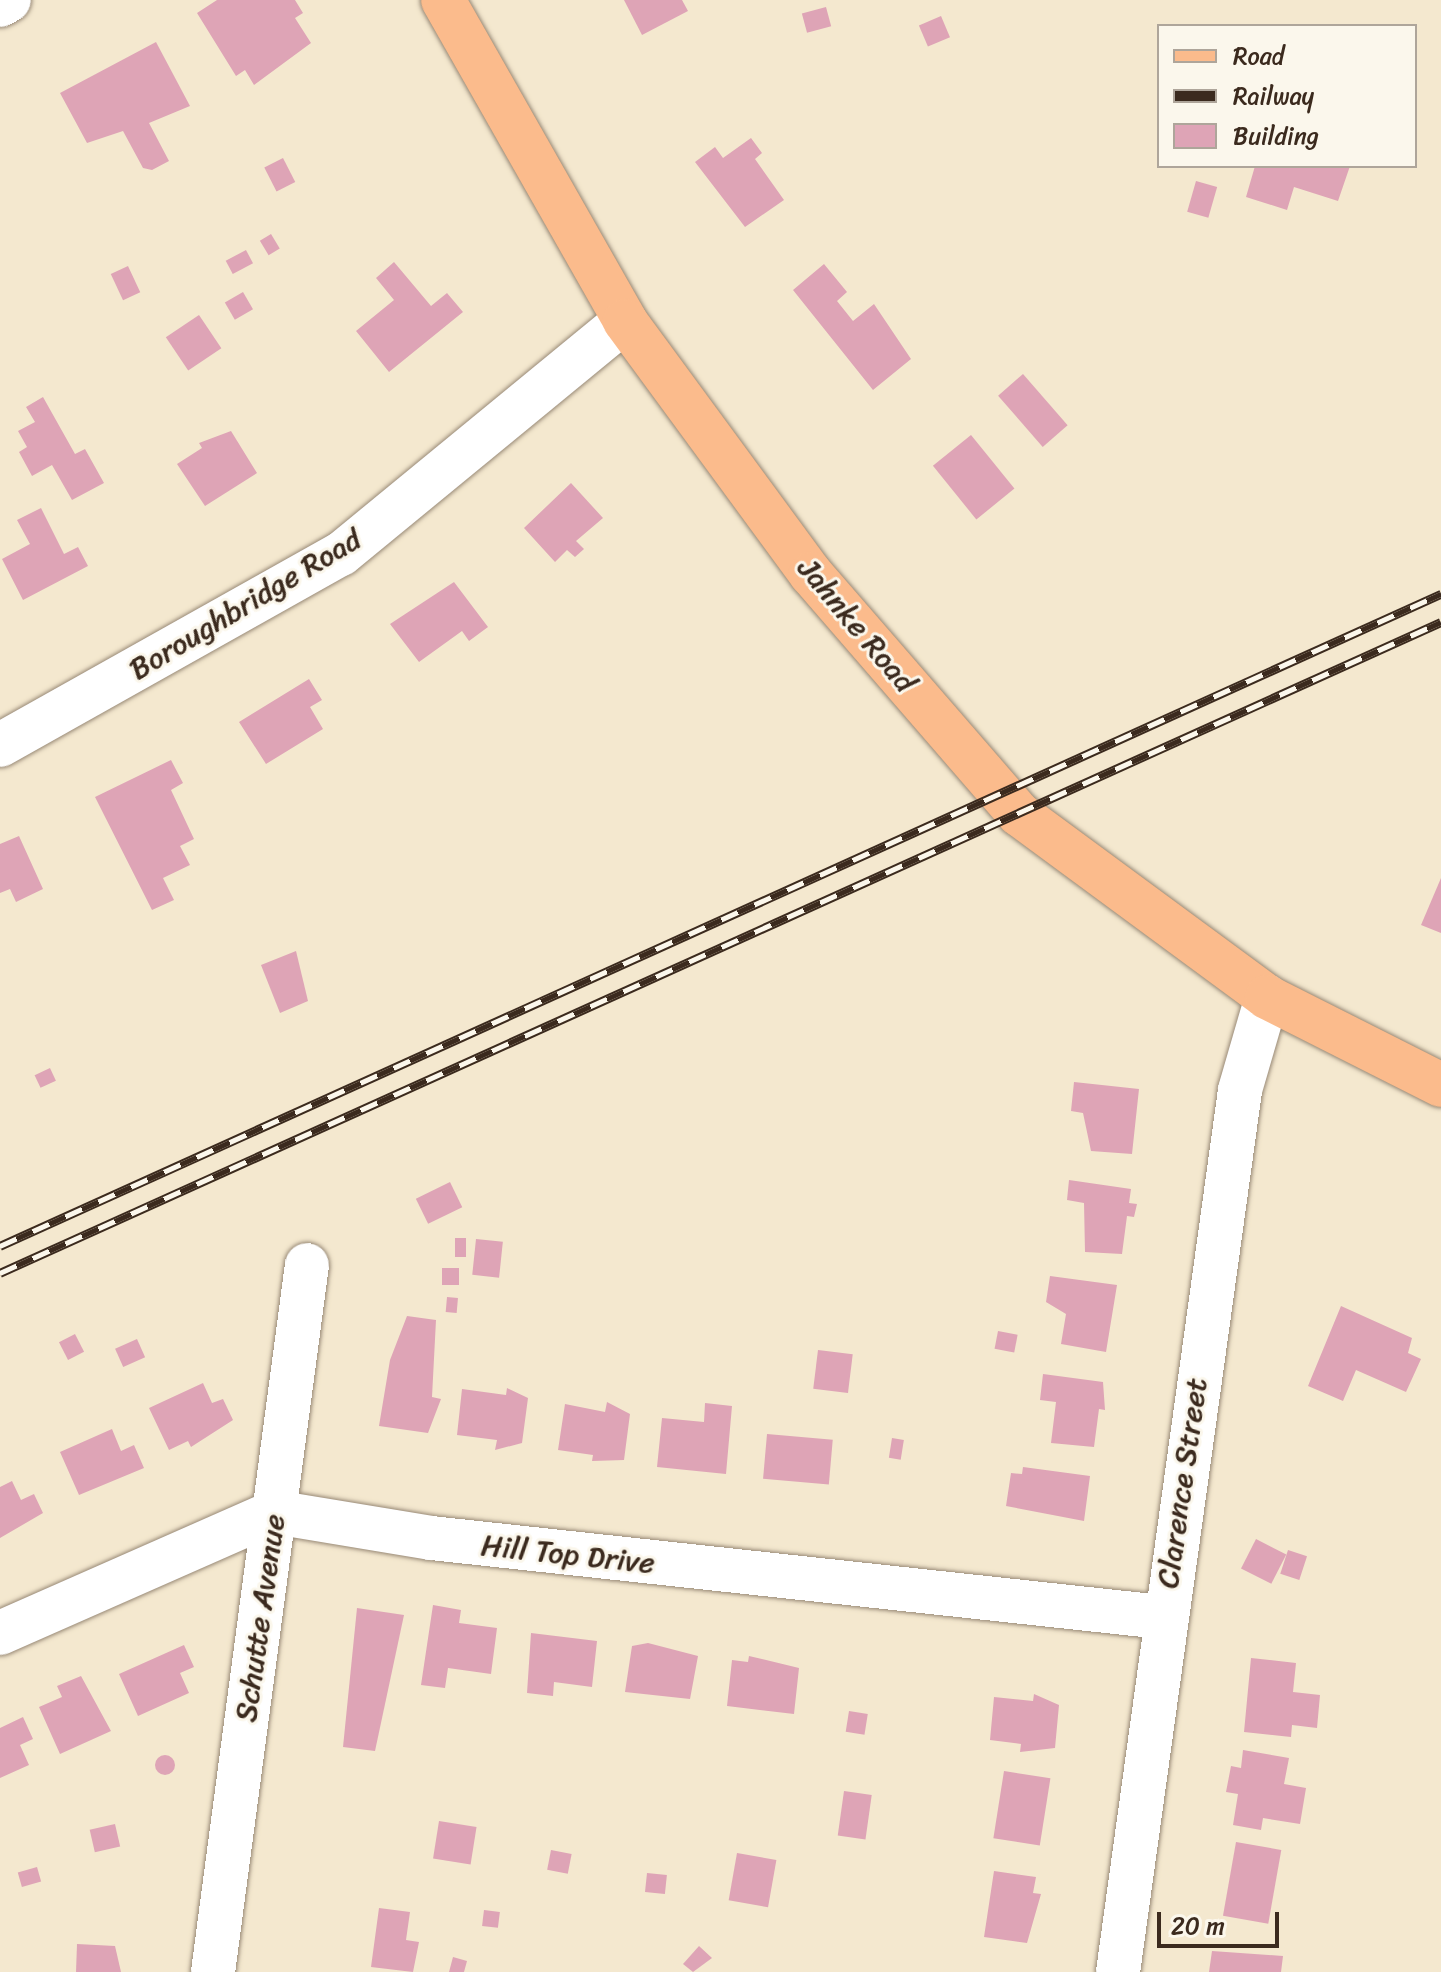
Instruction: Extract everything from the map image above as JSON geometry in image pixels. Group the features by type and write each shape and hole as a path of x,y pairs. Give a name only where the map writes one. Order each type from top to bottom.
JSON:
{"main road":[{"name":"Jahnke Road","path":"443,0 625,321 811,574 1019,814 1267,997 1441,1085"}],"street":[{"path":"0,5 9,0"},
{"name":"Boroughbridge Road","path":"0,745 341,554 625,321"},
{"name":"Clarence Street","path":"1118,1972 1162,1617 1240,1090 1267,997"},
{"name":"Schutte Avenue","path":"213,1972 307,1265"},
{"path":"0,1633 274,1512"},
{"name":"Hill Top Drive","path":"274,1512 431,1538 1162,1617"}],"building":[{"path":"217,0 295,0 303,13 295,18 311,43 254,85 245,70 236,76 197,13"},
{"path":"624,0 682,0 688,11 642,35"},
{"path":"826,7 831,26 807,33 802,13"},
{"path":"941,16 950,37 928,47 919,25"},
{"path":"156,42 190,106 149,123 169,161 152,170 143,168 123,131 87,143 60,93"},
{"path":"751,138 762,153 755,159 784,200 745,227 695,162 715,147 723,158"},
{"path":"283,158 295,182 277,192 264,168"},
{"path":"1254,168 1349,168 1338,201 1294,187 1287,210 1246,197"},
{"path":"1196,181 1217,187 1208,218 1187,212"},
{"path":"271,234 280,249 269,255 260,241"},
{"path":"246,250 253,263 233,274 226,261"},
{"path":"394,262 431,306 447,293 463,312 389,372 356,331 394,300 376,278"},
{"path":"824,264 847,292 837,301 853,321 874,304 911,359 873,390 793,290"},
{"path":"128,266 140,292 123,300 111,274"},
{"path":"243,292 253,309 235,320 225,302"},
{"path":"199,315 221,348 188,371 166,337"},
{"path":"1023,374 1068,425 1043,447 998,396"},
{"path":"43,397 75,454 85,449 104,483 72,500 52,465 32,476 19,452 27,447 18,431 35,422 26,407"},
{"path":"231,431 257,473 205,506 177,464 202,448 199,443"},
{"path":"971,435 1014,489 976,519 933,466"},
{"path":"571,483 603,518 576,541 584,549 575,557 567,550 555,562 524,528"},
{"path":"41,508 64,554 78,547 88,566 23,600 2,559 30,544 17,520"},
{"path":"454,582 488,627 469,641 462,631 419,662 390,624"},
{"path":"309,679 322,700 310,707 323,729 266,764 239,722"},
{"path":"171,760 183,783 171,790 194,839 180,846 190,865 163,878 174,900 152,910 95,797"},
{"path":"19,836 43,889 16,902 10,889 0,893 0,844"},
{"path":"1441,878 1441,933 1421,925"},
{"path":"296,951 308,1001 280,1013 261,965"},
{"path":"50,1068 56,1081 41,1088 35,1075"},
{"path":"1074,1082 1139,1089 1132,1154 1091,1151 1083,1113 1071,1111"},
{"path":"1069,1180 1131,1189 1129,1203 1137,1204 1134,1217 1127,1216 1122,1254 1085,1252 1084,1203 1067,1200"},
{"path":"450,1182 462,1207 428,1224 416,1199"},
{"path":"455,1238 466,1238 466,1257 455,1257"},
{"path":"476,1239 503,1242 499,1278 472,1275"},
{"path":"442,1268 459,1268 459,1285 442,1285"},
{"path":"1050,1276 1117,1285 1106,1352 1061,1344 1066,1314 1046,1302"},
{"path":"447,1297 458,1298 457,1313 446,1312"},
{"path":"1341,1306 1412,1338 1408,1353 1421,1359 1406,1392 1356,1370 1343,1401 1308,1386"},
{"path":"407,1316 436,1320 432,1397 441,1399 428,1433 379,1426 390,1360"},
{"path":"998,1331 1018,1335 1014,1352 995,1349"},
{"path":"75,1334 84,1352 68,1360 59,1342"},
{"path":"137,1339 145,1357 123,1367 115,1349"},
{"path":"818,1350 853,1354 848,1393 813,1389"},
{"path":"1043,1374 1103,1382 1105,1410 1099,1409 1094,1447 1051,1443 1056,1402 1040,1400"},
{"path":"203,1383 212,1403 223,1399 233,1420 191,1447 188,1441 169,1450 149,1408"},
{"path":"507,1388 528,1398 522,1443 495,1450 497,1440 457,1435 462,1389 506,1395"},
{"path":"607,1402 630,1414 624,1460 592,1461 593,1455 558,1450 565,1404 605,1412"},
{"path":"705,1403 732,1406 726,1474 657,1467 662,1418 704,1422"},
{"path":"112,1429 121,1451 134,1445 144,1468 79,1495 60,1452"},
{"path":"767,1434 833,1440 829,1485 763,1479"},
{"path":"892,1438 904,1440 901,1460 889,1458"},
{"path":"1023,1467 1090,1476 1084,1521 1006,1506 1011,1473 1022,1474"},
{"path":"12,1481 21,1500 34,1494 43,1513 0,1538 0,1487"},
{"path":"1256,1539 1286,1554 1271,1584 1241,1568"},
{"path":"1288,1550 1307,1556 1299,1580 1280,1574"},
{"path":"433,1605 461,1610 459,1623 497,1628 491,1674 448,1668 445,1688 421,1685"},
{"path":"357,1608 404,1615 375,1751 343,1747"},
{"path":"531,1633 597,1641 592,1687 554,1682 553,1696 527,1693"},
{"path":"648,1643 698,1656 690,1699 625,1692 632,1646"},
{"path":"184,1645 194,1667 180,1673 189,1693 138,1716 119,1674"},
{"path":"749,1656 799,1668 794,1714 727,1706 732,1660 748,1662"},
{"path":"1251,1658 1296,1663 1293,1692 1320,1695 1317,1728 1292,1725 1291,1737 1244,1732"},
{"path":"81,1676 111,1731 60,1754 39,1707 62,1697 57,1686"},
{"path":"1034,1694 1059,1705 1055,1748 1020,1752 1021,1744 990,1740 994,1697 1033,1701"},
{"path":"849,1711 868,1714 864,1735 846,1732"},
{"path":"23,1717 33,1739 20,1745 29,1765 0,1778 0,1728"},
{"path":"1243,1750 1289,1758 1284,1784 1306,1788 1300,1824 1263,1818 1261,1830 1233,1825 1238,1794 1226,1792 1231,1766 1241,1768"},
{"path":"165,1755 172,1758 175,1765 172,1772 165,1775 158,1772 155,1765 158,1758"},
{"path":"1004,1771 1050,1778 1040,1846 993,1838"},
{"path":"844,1791 872,1795 865,1839 838,1836"},
{"path":"439,1821 477,1827 471,1864 433,1859"},
{"path":"115,1824 120,1846 95,1852 90,1830"},
{"path":"1236,1842 1281,1850 1268,1924 1223,1916"},
{"path":"551,1850 572,1854 568,1874 547,1870"},
{"path":"737,1853 776,1860 768,1907 729,1900"},
{"path":"37,1867 41,1881 22,1887 18,1873"},
{"path":"994,1871 1036,1877 1033,1893 1041,1894 1027,1943 984,1937"},
{"path":"647,1873 667,1875 665,1894 645,1892"},
{"path":"379,1908 410,1912 406,1940 419,1942 413,1972 371,1967"},
{"path":"484,1910 500,1912 498,1928 482,1926"},
{"path":"77,1944 115,1946 121,1972 76,1972"},
{"path":"699,1946 712,1958 693,1972 683,1964"},
{"path":"1212,1951 1283,1956 1281,1972 1209,1972"},
{"path":"453,1957 467,1961 464,1972 449,1972"}],"railway":[{"path":"0,1246 1441,594"},
{"path":"0,1273 1441,622"}]}
